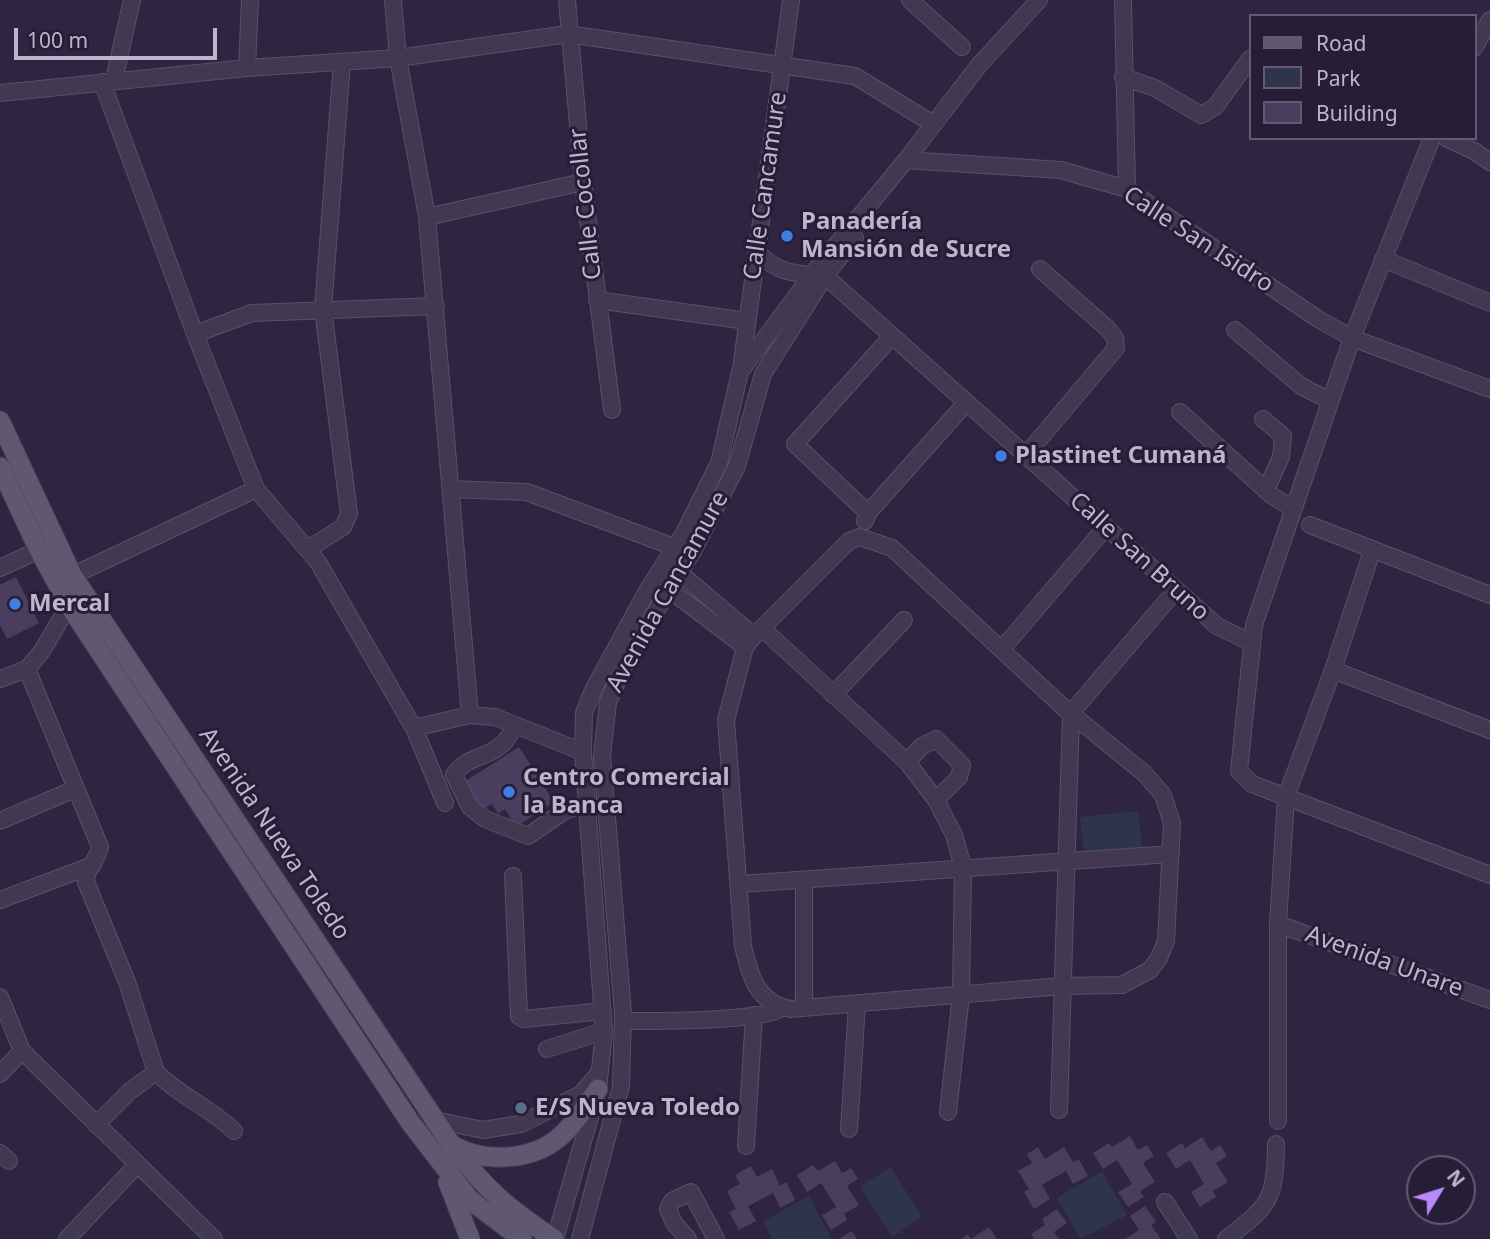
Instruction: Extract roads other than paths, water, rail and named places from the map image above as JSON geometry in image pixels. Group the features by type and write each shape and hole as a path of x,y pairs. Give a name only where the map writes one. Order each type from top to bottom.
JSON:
{"main road":[{"name":"Avenida Nueva Toledo","path":"0,421 64,579 69,605 441,1165 470,1200 522,1239"},
{"name":"Avenida Nueva Toledo","path":"0,467 39,550 64,579 451,1144 481,1184 516,1214 554,1239"},
{"path":"451,1144 470,1155 495,1157 536,1150 552,1143 570,1126 600,1079"},
{"path":"441,1165 470,1239"}],"street":[{"path":"132,0 108,81 195,334 257,489 308,549 414,728 445,803"},
{"path":"247,68 250,0"},
{"path":"393,0 398,58 427,217 470,715"},
{"name":"Calle Cocollar","path":"567,0 568,34 597,300 747,321"},
{"name":"Calle Cancamure","path":"740,372 791,0"},
{"path":"911,0 962,47"},
{"name":"Avenida Cancamure","path":"583,752 584,713 593,690 654,579 684,533 719,463 740,372 911,161 933,124 979,64 1039,0"},
{"path":"1123,0 1127,189"},
{"path":"1476,44 1490,20"},
{"path":"0,93 247,68 398,58 568,34 855,76 933,124"},
{"path":"308,549 343,527 349,514 323,309 342,62"},
{"path":"1123,77 1155,88 1201,115 1215,107 1248,62"},
{"path":"1431,140 1358,321 1250,642 1239,771 1252,784 1490,874"},
{"path":"1450,140 1480,154 1490,162"},
{"name":"Calle San Isidro","path":"911,161 1061,170 1127,189 1318,319 1352,338 1490,389"},
{"path":"427,217 583,182"},
{"path":"757,252 771,266 782,271 819,275"},
{"path":"1382,259 1490,303"},
{"path":"1026,455 1116,348 1115,338 1107,328 1040,270"},
{"name":"Avenida Cancamure","path":"580,1239 621,1086 623,1021 602,756 608,702 629,655 681,572 737,466 764,374 819,275"},
{"name":"Calle San Bruno","path":"819,275 892,336 1217,626 1250,642"},
{"path":"597,300 612,410"},
{"path":"195,334 253,313 436,306"},
{"path":"1318,319 1341,324 1358,321"},
{"path":"1235,330 1301,386 1330,401"},
{"path":"868,513 795,444 892,336"},
{"path":"860,537 892,548 1071,713 1145,774 1163,795 1172,823 1166,941 1160,958 1150,970 1122,985 1062,986 804,1008 782,1007 761,994 751,980 743,946 726,719 754,637 842,547 860,537 868,513 966,403"},
{"path":"1180,412 1266,490 1293,509"},
{"path":"1263,419 1283,436 1284,446 1266,490"},
{"path":"64,579 257,489"},
{"path":"452,489 527,492 674,547"},
{"path":"1310,525 1490,595"},
{"path":"1002,649 1106,527"},
{"path":"0,568 39,550"},
{"path":"1278,1121 1278,924 1286,797 1333,670 1372,551"},
{"path":"665,562 681,572 754,637 834,695 907,762 936,800 954,835 962,867 961,995 948,1112"},
{"path":"654,579 695,610 754,637"},
{"path":"1059,1110 1071,713 1176,590"},
{"path":"695,610 706,596"},
{"path":"0,679 27,669 42,651 69,605"},
{"path":"834,695 904,620"},
{"path":"27,669 100,847 86,876 86,882 127,982 156,1072 174,1090 219,1116 234,1131"},
{"path":"1333,670 1490,730"},
{"path":"414,728 470,715 495,717 583,752 604,1031 600,1079 554,1239"},
{"path":"515,724 508,741 496,752 459,766 454,775 471,807 485,819 528,836 564,812 588,802"},
{"path":"907,762 922,746 936,739 962,765 959,777 936,800"},
{"path":"0,821 75,789"},
{"path":"740,884 1171,854"},
{"path":"0,900 93,865"},
{"path":"513,876 519,1016 523,1019 603,1011"},
{"path":"804,880 804,1008"},
{"name":"Avenida Unare","path":"1278,924 1490,1000"},
{"path":"0,997 22,1051 214,1239"},
{"path":"849,1129 857,1005"},
{"path":"623,1021 754,1015 775,1013 782,1007"},
{"path":"746,1146 754,1015"},
{"path":"547,1049 604,1031"},
{"path":"0,1074 22,1051"},
{"path":"96,1125 130,1091 156,1072"},
{"path":"435,1120 483,1130 521,1124 581,1094 600,1079"},
{"path":"1226,1239 1262,1208 1275,1188 1276,1144"},
{"path":"67,1239 137,1165"},
{"path":"688,1239 674,1223 668,1209 672,1201 691,1192 716,1239"},
{"path":"1165,1202 1189,1239"}],"place":[{"name":"Panadería Mansión de Sucre","path":"787,236"},
{"name":"Plastinet Cumaná","path":"1001,456"},
{"name":"Mercal","path":"15,604"},
{"name":"Centro Comercial la Banca","path":"509,792"},
{"name":"E/S Nueva Toledo","path":"521,1108"}]}
